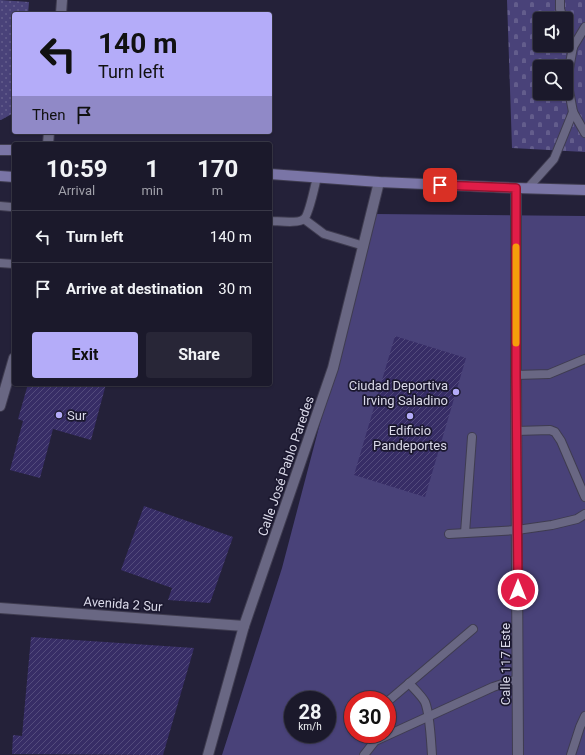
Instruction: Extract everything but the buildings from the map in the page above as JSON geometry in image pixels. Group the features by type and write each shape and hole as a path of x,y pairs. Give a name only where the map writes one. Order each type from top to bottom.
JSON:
{"main road":[{"path":"0,150 12,150"},
{"path":"272,174 379,182 585,190"},
{"path":"0,176 12,177"}],"street":[{"path":"61,12 62,0"},
{"name":"Calle José Pablo Paredes","path":"208,755 244,626 333,368 379,182"},
{"name":"Calle 117 Este","path":"516,188 518,755"},
{"path":"0,406 12,365"},
{"name":"Avenida 2 Sur","path":"0,608 244,626"}],"lane":[{"path":"560,0 561,12"},
{"path":"573,47 585,27"},
{"path":"572,52 567,80 573,112 585,133"},
{"path":"528,188 554,159 573,112"},
{"path":"272,221 297,222 304,219 308,213 317,177"},
{"path":"0,206 11,207"},
{"path":"304,219 324,234 364,246"},
{"path":"0,263 12,264"},
{"path":"516,375 549,374 585,360"},
{"path":"516,431 550,430 555,432 561,441 585,497"},
{"path":"465,533 472,437"},
{"path":"449,534 517,530 552,525 577,519 585,514"},
{"path":"396,694 473,629"},
{"path":"364,755 375,741 493,686 518,679"},
{"path":"409,683 426,704 432,755"},
{"path":"573,754 580,727 585,716"}],"green space":[{"path":"0,0 29,2 28,12 12,12 12,114 0,120"},
{"path":"507,0 585,0 585,152 512,148"},
{"name":"Ciudad Deportiva Irving Saladino","path":"375,214 585,216 585,755 222,755 282,568"}],"slow traffic":[{"path":"516,247 516,343"}],"place":[{"name":"Ciudad Deportiva Irving Saladino","path":"456,392"},
{"name":"Sur","path":"59,415"},
{"name":"Edificio Pandeportes","path":"410,416"}],"route":[{"path":"440,185 516,188 518,590"}]}
